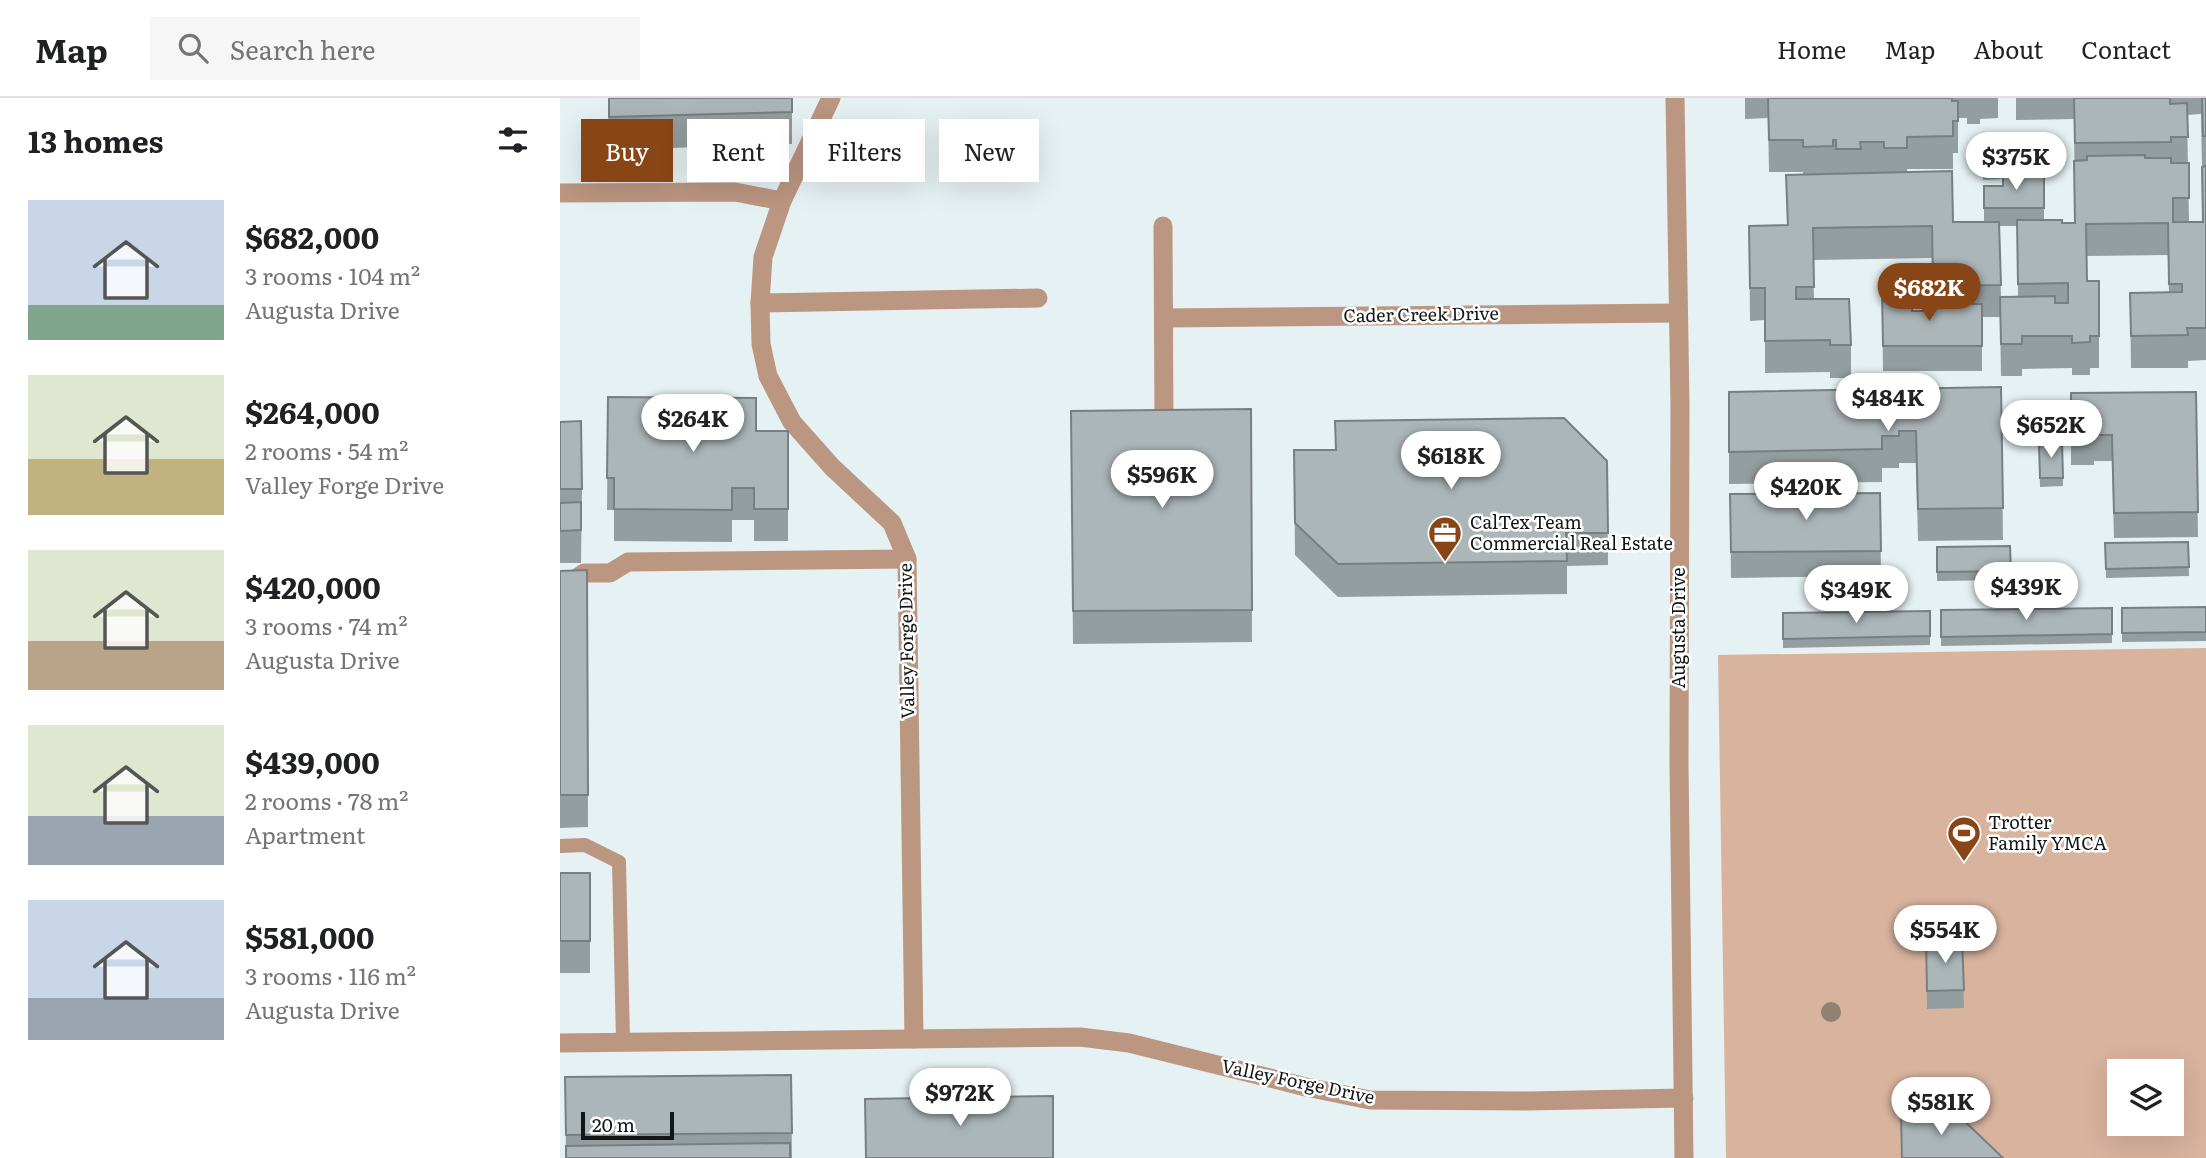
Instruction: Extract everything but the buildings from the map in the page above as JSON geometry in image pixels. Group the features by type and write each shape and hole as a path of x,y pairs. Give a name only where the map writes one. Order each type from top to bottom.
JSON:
{"street":[{"name":"Valley Forge Drive","path":"831,98 782,201 763,257 761,344 768,376 792,422 832,467 892,523 907,559 914,1039"},
{"name":"Augusta Drive","path":"1675,98 1680,405 1679,764 1684,1158"},
{"path":"560,193 735,192 782,201"},
{"path":"1163,226 1164,422"},
{"path":"760,303 1038,298"},
{"name":"Cader Creek Drive","path":"1164,318 1677,313"},
{"path":"560,584 570,583 584,573 610,573 628,562 907,559"},
{"name":"Valley Forge Drive","path":"560,1043 1080,1037 1129,1043 1370,1100 1684,1098"}],"lane":[{"path":"560,846 585,845 619,862 623,1041"}],"shaded area":[{"name":"Trotter Family YMCA","path":"2206,648 2206,1158 1726,1158 1718,655"}],"water":[{"path":"2015,138 2037,138 2038,171 2001,172 2001,179 1983,180 1982,155 2015,155"}],"place":[{"name":"CalTex Team Commercial Real Estate","path":"1445,563"},
{"name":"Trotter Family YMCA","path":"1964,863"}]}
